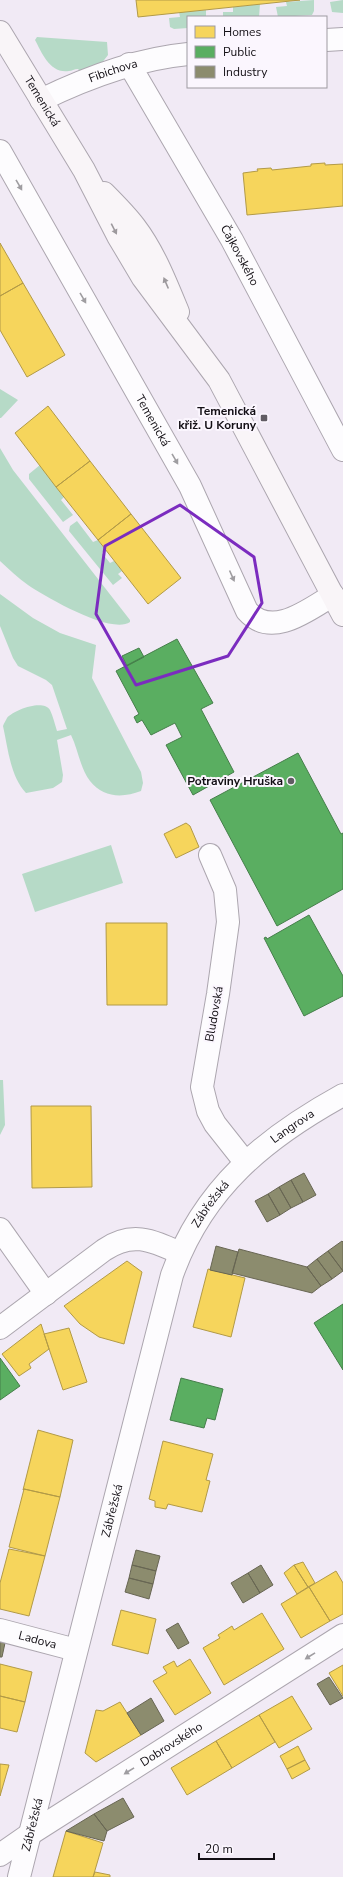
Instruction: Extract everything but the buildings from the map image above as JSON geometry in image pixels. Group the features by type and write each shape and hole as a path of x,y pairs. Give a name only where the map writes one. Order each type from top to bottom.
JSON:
{"street":[{"name":"Temenická","path":"0,32 84,170 118,236 143,278 219,380 343,615"},
{"path":"327,40 343,39"},
{"name":"Fibichova","path":"41,100 128,64 163,56 187,54"},
{"name":"Čajkovského","path":"128,64 232,240 343,450"},
{"name":"Temenická","path":"0,151 190,486 248,611 253,618 266,624 281,623 299,615 333,595"},
{"name":"Bludovská","path":"210,855 225,890 228,922 218,994 202,1087 208,1111 215,1124 244,1162"},
{"name":"Langrova","path":"244,1162 261,1147 290,1126 343,1095"},
{"name":"Zábřežská","path":"19,1877 171,1281 180,1253 209,1206 244,1162"},
{"path":"0,1229 46,1294"},
{"path":"0,1328 104,1250 122,1240 144,1239 180,1253"},
{"name":"Ladova","path":"0,1630 76,1650"},
{"name":"Dobrovského","path":"0,1855 30,1834 343,1635"}],"highlighted area":[{"path":"180,505 254,557 262,603 228,656 136,685 96,614 105,546"}],"green space":[{"path":"314,0 314,11 312,15 278,16 276,7 287,6 286,2"},
{"path":"343,0 343,13 332,12 330,2"},
{"path":"260,4 259,16 223,16 223,12 233,12 233,7"},
{"path":"206,10 206,16 187,16 187,28 174,29 170,27 169,18 180,17 179,12"},
{"path":"37,37 107,42 108,55 101,64 83,75 78,69 62,71 52,66 48,62 35,40"},
{"path":"0,389 18,400 1,418 0,418"},
{"path":"0,448 13,470 130,620 130,622 121,625 109,623 79,613 49,598 28,585 0,561"},
{"path":"40,465 64,497 61,500 73,515 63,522 29,479 29,474"},
{"path":"77,521 93,542 98,540 105,550 102,553 110,563 114,561 122,571 118,574 122,578 113,585 69,531 70,526"},
{"path":"0,594 33,618 60,633 96,645 92,678 141,772 143,783 141,791 127,795 114,795 101,791 95,787 84,770 71,735 57,740 63,775 62,782 53,788 26,793 16,778 8,752 3,726 7,718 22,709 41,705 50,710 57,731 67,729 52,685 46,680 18,666 13,658 0,626"},
{"path":"111,845 123,883 35,912 22,874"},
{"path":"0,1080 3,1080 5,1125 0,1135"}],"place":[{"name":"Temenická křiž. U Koruny","path":"264,418"},
{"name":"Potraviny Hruška","path":"291,781"}]}
